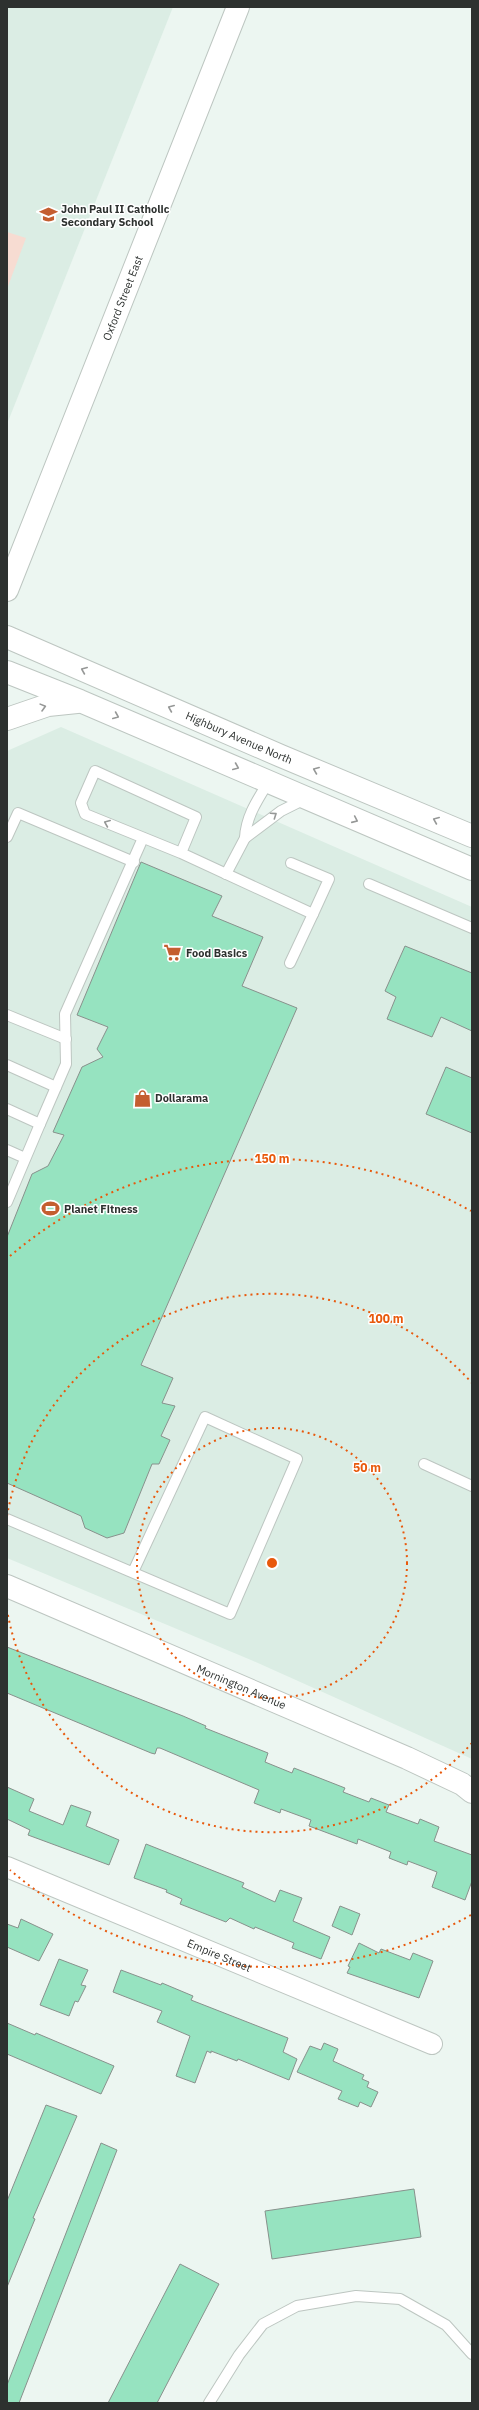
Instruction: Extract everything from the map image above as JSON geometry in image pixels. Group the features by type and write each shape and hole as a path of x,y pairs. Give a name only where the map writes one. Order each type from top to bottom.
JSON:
{"main road":[{"name":"Oxford Street East","path":"7,590 238,7"},
{"name":"Highbury Avenue North","path":"7,636 281,756 472,836"},
{"path":"7,672 80,701 269,781 307,799 472,869"},
{"path":"7,719 48,705 80,701"},
{"name":"Mornington Avenue","path":"7,1586 407,1758 462,1784 472,1792"}],"street":[{"name":"Empire Street","path":"7,1867 432,2044"}],"lane":[{"path":"181,852 196,817 95,771 81,803 85,814 181,852 313,914"},
{"path":"226,874 245,838 246,826 252,810 269,781"},
{"path":"245,838 281,811 307,799"},
{"path":"7,837 18,813 134,862"},
{"path":"7,1202 66,1064 65,1014 134,862 143,838"},
{"path":"290,963 329,879 291,863"},
{"path":"369,884 472,928"},
{"path":"7,1015 66,1039"},
{"path":"7,1065 56,1087"},
{"path":"7,1109 40,1124"},
{"path":"7,1150 25,1158"},
{"path":"7,1519 230,1614 297,1459 205,1417 134,1572"},
{"path":"424,1464 472,1486"},
{"path":"209,2403 239,2355 263,2324 297,2306 356,2296 400,2299 446,2325 472,2354"}],"shaded area":[{"name":"John Paul II Catholic Secondary School","path":"7,7 173,7 7,424"},
{"path":"7,232 26,238 7,289"},
{"path":"61,727 472,907 472,1759 251,1660 7,1558 7,751"}],"building":[{"path":"141,862 222,896 212,916 263,937 242,986 297,1008 141,1365 173,1378 162,1403 175,1406 161,1436 170,1440 159,1464 152,1464 124,1533 107,1538 85,1528 81,1516 7,1483 7,1237 32,1174 48,1166 64,1135 53,1132 82,1067 103,1057 97,1049 108,1027 77,1015"},
{"path":"405,946 472,973 472,1031 441,1017 432,1037 387,1019 396,997 385,991"},
{"path":"446,1067 472,1078 472,1133 426,1114"},
{"path":"7,1647 183,1716 206,1726 205,1728 268,1753 265,1762 292,1773 294,1768 345,1788 343,1792 369,1802 371,1798 389,1805 386,1812 418,1824 420,1819 439,1827 434,1841 472,1855 472,1881 465,1900 432,1887 437,1872 408,1861 407,1865 389,1858 391,1852 358,1839 357,1844 309,1826 311,1820 281,1809 280,1813 254,1803 259,1790 160,1748 157,1748 155,1754 151,1753 7,1693"},
{"path":"7,1787 34,1799 29,1811 63,1825 71,1805 91,1812 86,1826 119,1840 109,1865 28,1835 30,1830 7,1819"},
{"path":"146,1844 244,1883 242,1887 275,1902 280,1890 302,1898 293,1921 330,1937 321,1959 292,1948 294,1943 255,1927 254,1929 230,1918 226,1922 180,1904 182,1899 166,1892 167,1890 134,1878"},
{"path":"340,1906 360,1914 352,1935 332,1926"},
{"path":"21,1919 53,1934 39,1961 7,1947 7,1924 18,1928"},
{"path":"359,1943 379,1953 381,1949 410,1960 413,1953 433,1961 419,1998 347,1973 350,1967 348,1966"},
{"path":"59,1959 88,1970 81,1985 86,1986 78,2002 75,2001 69,2016 40,2005"},
{"path":"121,1970 161,1985 162,1983 193,1996 191,2000 288,2038 283,2052 297,2059 289,2080 238,2059 237,2061 211,2051 211,2053 207,2051 195,2083 176,2076 190,2036 157,2022 162,2011 113,1992"},
{"path":"7,2023 35,2035 36,2033 114,2066 101,2094 7,2054"},
{"path":"324,2043 338,2049 333,2061 364,2075 362,2079 369,2082 367,2087 378,2092 371,2107 360,2102 358,2107 338,2099 342,2091 297,2072 310,2046 321,2050"},
{"path":"46,2105 77,2116 33,2218 35,2219 7,2287 7,2201"},
{"path":"101,2143 117,2150 19,2403 7,2403 7,2385"},
{"path":"414,2189 421,2237 272,2259 265,2211"},
{"path":"180,2264 219,2284 157,2403 108,2403"}],"place":[{"name":"John Paul II Catholic Secondary School","path":"48,215"},
{"name":"Food Basics","path":"173,953"},
{"name":"Dollarama","path":"142,1098"},
{"name":"Planet Fitness","path":"51,1209"}]}
